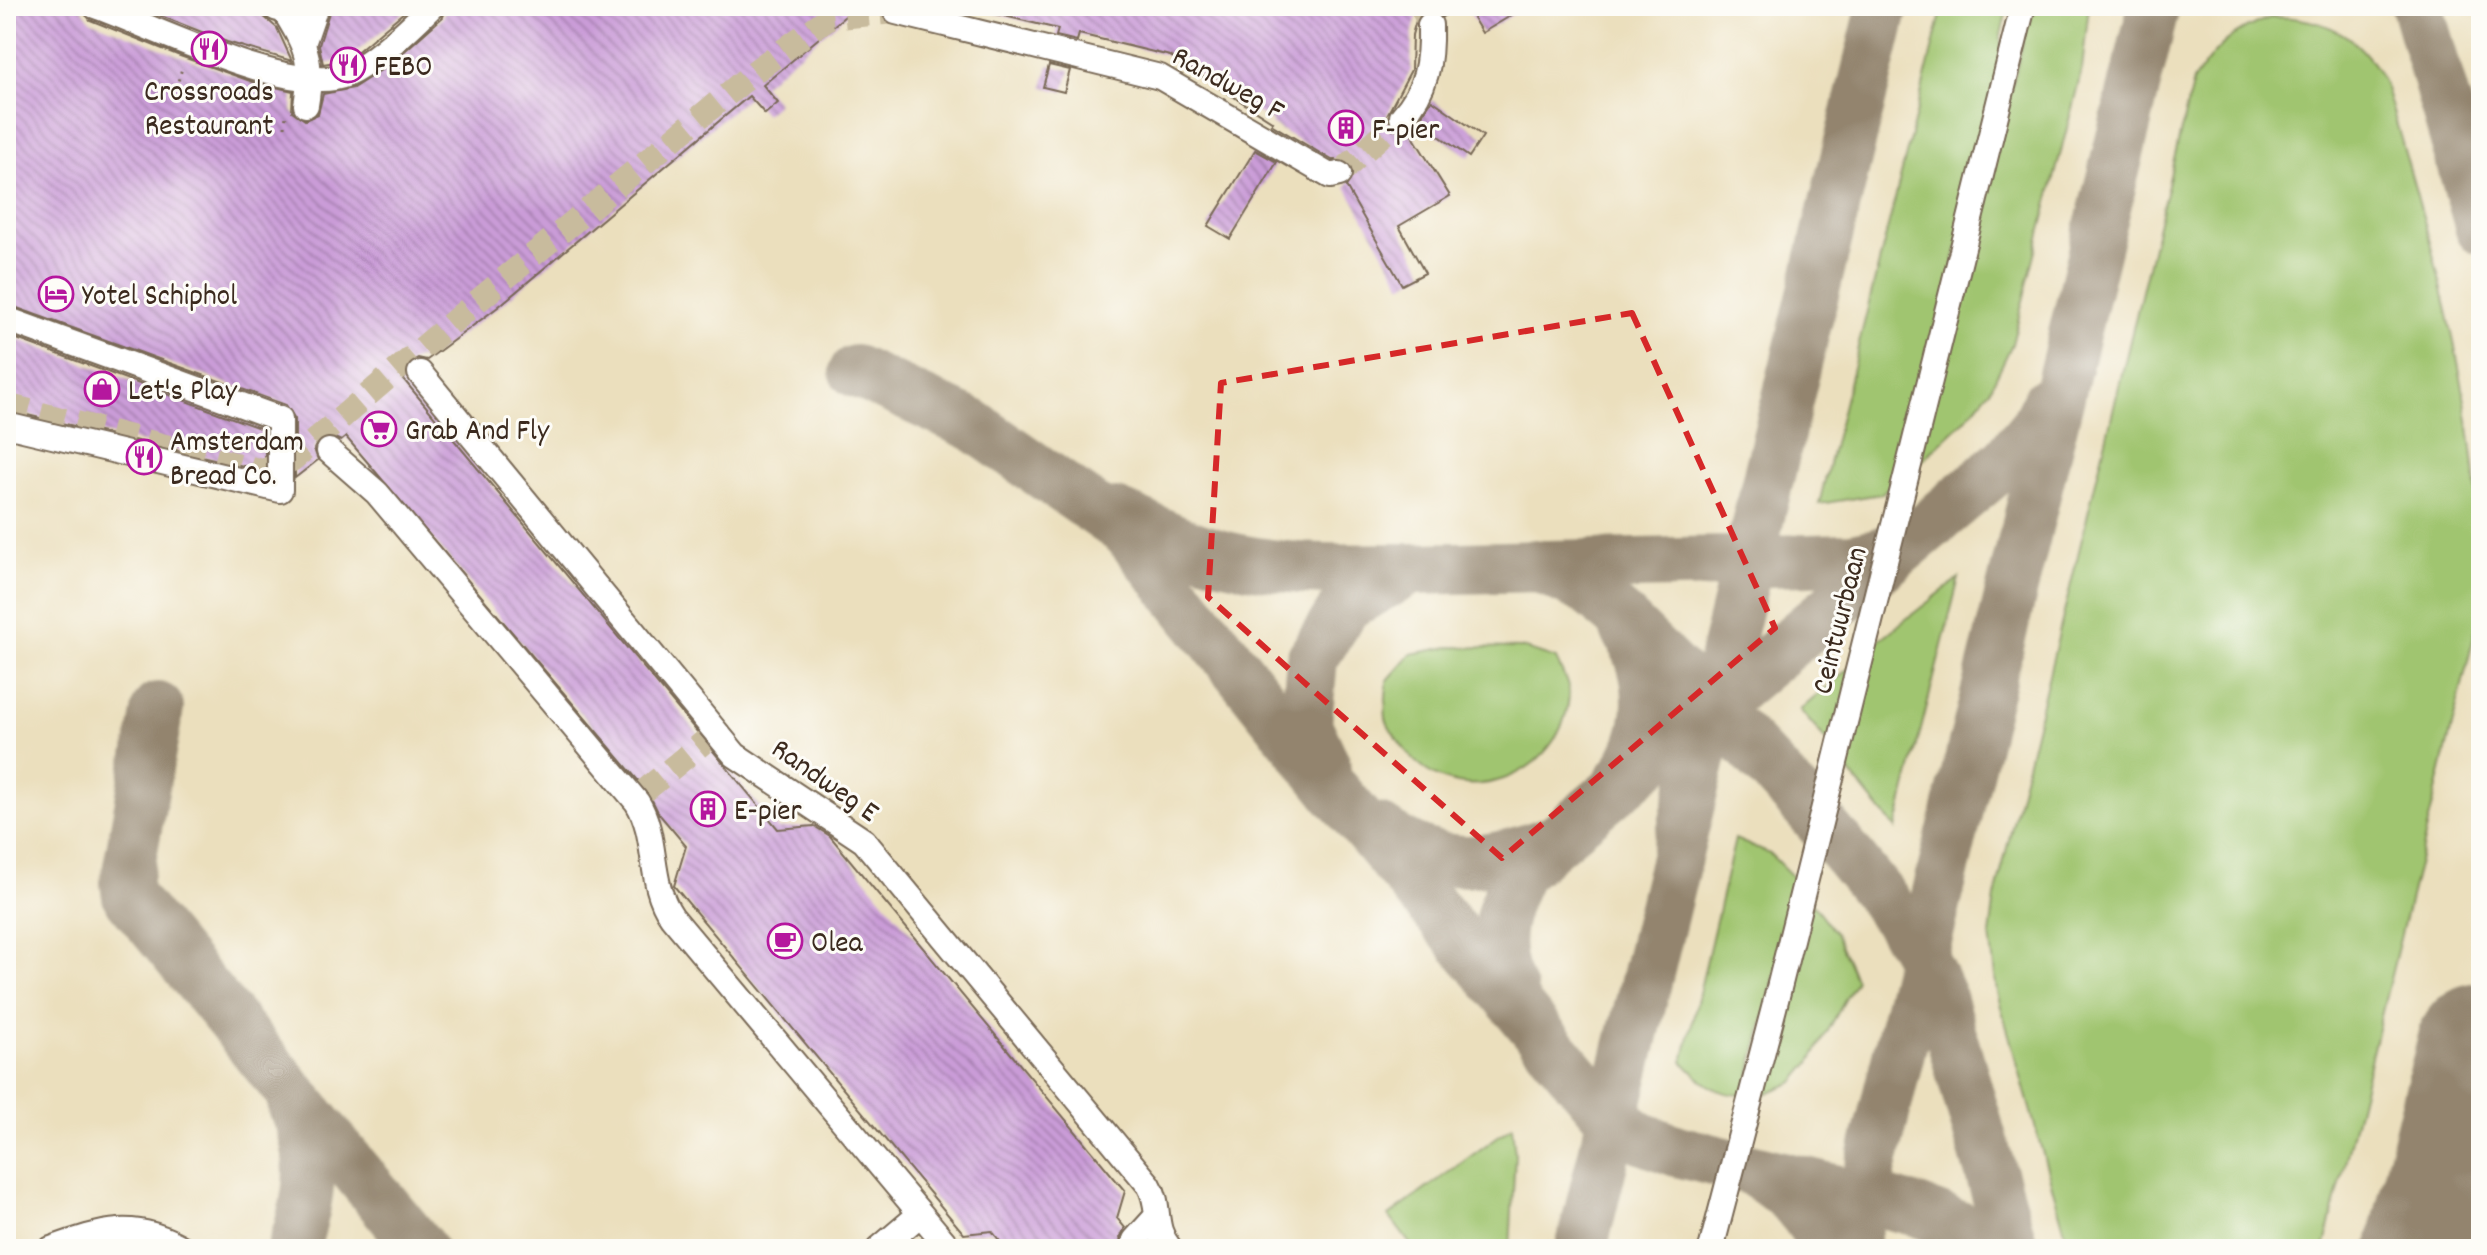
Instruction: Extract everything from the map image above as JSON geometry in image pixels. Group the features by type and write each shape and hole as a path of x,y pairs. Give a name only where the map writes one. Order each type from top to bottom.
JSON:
{"street":[{"path":"95,6 274,75 310,80 344,76 366,64 432,6"},
{"path":"285,6 304,41 310,80 306,105"},
{"path":"304,41 316,6"},
{"name":"Ceintuurbaan","path":"1711,1249 1909,472 2023,6"},
{"name":"Randweg F","path":"896,12 1160,77 1330,176 1339,174"},
{"path":"1402,117 1422,91 1431,61 1430,25"},
{"path":"6,319 280,419 280,490 6,425"},
{"name":"Randweg E","path":"420,373 711,736 864,841 1149,1185 1156,1198 1155,1218 1170,1249"},
{"path":"329,451 377,493 638,796 647,824 656,886 672,917 950,1249"},
{"path":"879,1249 919,1215"},
{"path":"1135,1240 1155,1218"},
{"path":"51,1249 96,1233 130,1229 162,1236 184,1249"}],"path":[{"path":"6,17 10,6"}],"highlighted area":[{"path":"1632,313 1775,628 1502,858 1208,597 1221,383"}],"green space":[{"path":"1943,6 2008,6 2001,35 2002,70 1901,476 1881,494 1819,504"},
{"path":"2032,6 2089,6 2082,69 2012,344 1990,390 1965,420 1918,464"},
{"path":"2272,17 2311,21 2343,34 2368,57 2387,91 2456,349 2475,479 2479,616 2324,1249 2070,1249 1997,993 1990,935 1995,897 2193,81 2226,41"},
{"path":"1959,578 1896,829 1846,768 1878,641"},
{"path":"1449,647 1523,648 1556,659 1569,689 1563,723 1549,747 1528,767 1503,779 1476,784 1448,781 1423,768 1392,732 1385,714 1387,681 1411,654"},
{"path":"1854,664 1834,750 1800,710"},
{"path":"1735,839 1770,854 1798,882 1745,1095 1726,1093 1710,1086 1683,1062"},
{"path":"1812,903 1835,933 1856,980 1810,1063 1794,1082 1760,1096"},
{"path":"1512,1126 1515,1154 1510,1249 1414,1249 1389,1216"}],"building":[{"path":"6,6 80,6 90,20 180,56 253,82 293,91 292,111 305,120 318,114 323,94 353,88 389,65 443,17 447,6 857,6 763,85 778,103 765,114 749,96 498,307 427,360 418,358 410,362 404,380 778,829 814,826 830,836 1125,1191 1117,1218 1125,1228 1120,1238 1123,1249 1006,1249 992,1231 964,1234 674,886 686,846 659,814 648,792 346,437 341,441 331,436 318,441 314,449 318,460 295,478 295,419 286,405 6,304"},
{"path":"136,6 260,6 263,16 277,28 292,61 227,42"},
{"path":"331,6 411,6 359,50 341,61 323,64 319,45"},
{"name":"F-pier","path":"989,6 1460,6 1442,17 1429,10 1417,17 1412,35 1411,70 1387,115 1393,129 1409,130 1450,196 1399,226 1425,273 1402,285 1346,187 1354,172 1344,160 1332,160 1271,124 1273,122 1170,56 1079,34 1077,41 1056,36 1058,29 988,12"},
{"path":"1466,6 1527,6 1482,33"},
{"path":"1049,65 1070,70 1064,92 1043,87"},
{"path":"1432,100 1483,136 1469,157 1418,121"},
{"path":"1255,150 1277,162 1230,239 1208,226"},
{"path":"6,335 265,430 265,471 6,410"}],"taxiway":[{"path":"1581,1249 1883,6"},
{"path":"1851,1249 2154,6"},
{"path":"2417,6 2481,228"},
{"path":"855,371 973,425 1127,532 1338,795 1605,1111 1639,1137 1677,1151 1918,1211 1960,1227 1988,1249"},
{"path":"1512,993 1500,962 1498,946 1506,901 1519,871 2006,461 2036,425 2047,403"},
{"path":"1116,514 1196,548 1247,562 1299,568 1405,569"},
{"path":"1325,766 1306,725 1312,659 1346,605 1412,569 1852,559 1882,553 1900,543"},
{"path":"1535,565 1587,589 1616,613 1794,793 1900,922 1939,994 2013,1249"},
{"path":"1621,780 1640,744 1648,705 1643,666 1626,629"},
{"path":"158,708 126,883 128,896 421,1249"},
{"path":"1378,829 1422,853 1463,861 1505,856 1552,841"},
{"path":"293,1105 306,1141 309,1177 304,1213 293,1249"},
{"path":"1758,1174 1798,1206 1813,1225 1825,1249"}],"runway":[{"path":"2431,1249 2481,1046"}],"tunnel":[{"path":"6,405 262,471 292,460 468,309 758,69 828,18 896,12 903,6"},
{"path":"1421,6 1430,25"},
{"path":"1339,174 1402,117"},
{"path":"642,793 705,741"}],"place":[{"name":"Crossroads Restaurant","path":"209,49"},
{"name":"FEBO","path":"348,65"},
{"name":"F-pier","path":"1346,128"},
{"name":"Yotel Schiphol","path":"56,294"},
{"name":"Let's Play","path":"102,389"},
{"name":"Grab And Fly","path":"379,429"},
{"name":"Amsterdam Bread Co.","path":"144,457"},
{"name":"E-pier","path":"708,809"},
{"name":"Olea","path":"785,941"}]}
